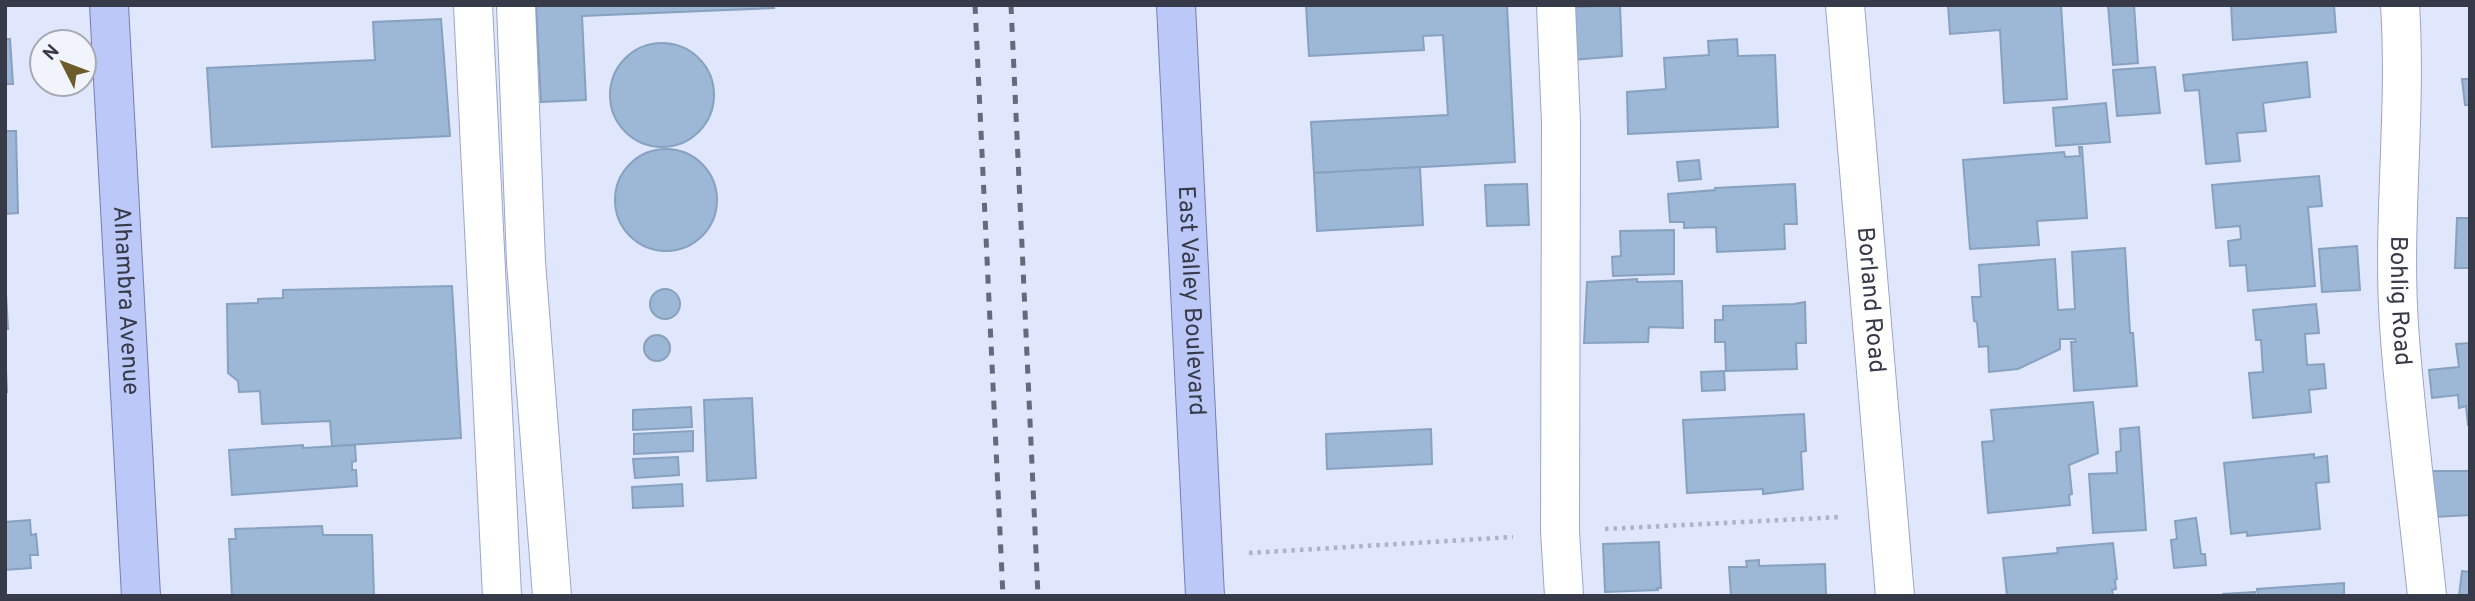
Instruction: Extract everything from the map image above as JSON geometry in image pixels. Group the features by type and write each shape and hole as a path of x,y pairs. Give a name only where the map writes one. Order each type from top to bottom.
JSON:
{"main road":[{"name":"Alhambra Avenue","path":"109,5 141,596"},
{"name":"East Valley Boulevard","path":"1176,5 1205,596"}],"street":[{"path":"473,5 502,596"},
{"path":"516,5 526,262 552,596"},
{"path":"1556,5 1561,123 1560,531 1564,596"},
{"name":"Borland Road","path":"1845,5 1886,515 1895,596"},
{"name":"Bohlig Road","path":"2400,5 2402,46 2398,218 2399,324 2427,596"}],"path":[{"path":"1560,531 1886,515"},
{"path":"1203,556 1492,539"}],"building":[{"path":"536,5 773,5 774,8 582,16 586,100 541,102"},
{"path":"1306,5 1507,5 1515,162 1314,173 1311,122 1448,115 1443,35 1423,36 1424,50 1309,56"},
{"path":"1620,5 1622,56 1572,60 1569,7"},
{"path":"1948,5 2061,5 2067,99 2004,103 2000,30 1950,34"},
{"path":"2108,5 2134,5 2138,63 2113,65"},
{"path":"2231,5 2334,5 2336,32 2233,40"},
{"path":"441,19 450,136 212,147 207,68 375,60 373,22"},
{"path":"5,39 10,39 13,84 5,84"},
{"path":"1737,39 1738,56 1775,55 1778,127 1628,134 1627,92 1666,89 1664,58 1709,55 1708,41"},
{"path":"662,43 682,47 699,58 710,75 714,95 710,115 699,132 682,143 662,147 642,143 625,132 614,115 610,95 614,75 625,58 642,47"},
{"path":"2307,62 2310,97 2263,103 2266,131 2237,133 2240,161 2206,164 2199,90 2185,91 2183,75"},
{"path":"2155,67 2160,113 2117,116 2113,70"},
{"path":"2462,79 2470,79 2470,105 2465,105"},
{"path":"2106,103 2110,142 2056,146 2053,108"},
{"path":"5,131 16,131 18,213 5,214"},
{"path":"2079,147 2082,147 2087,218 2037,221 2039,245 1970,249 1963,160 2064,152 2065,157 2080,156"},
{"path":"666,149 685,153 702,164 713,181 717,200 713,219 702,236 685,247 666,251 647,247 630,236 619,219 615,200 619,181 630,164 647,153"},
{"path":"1699,160 1701,179 1679,181 1677,162"},
{"path":"1420,167 1423,225 1317,231 1314,173"},
{"path":"2319,176 2322,206 2308,207 2315,286 2248,291 2246,265 2230,266 2228,241 2241,239 2240,226 2216,228 2212,185"},
{"path":"1527,184 1529,225 1487,226 1485,185"},
{"path":"1795,184 1797,224 1784,224 1785,249 1717,252 1716,227 1684,228 1684,222 1670,222 1668,194 1715,188"},
{"path":"2457,218 2470,218 2470,268 2455,268"},
{"path":"1674,230 1674,274 1613,276 1612,257 1621,256 1620,231"},
{"path":"2357,246 2360,290 2322,292 2319,249"},
{"path":"2125,248 2130,333 2133,333 2137,386 2074,391 2071,342 2076,342 2075,339 2060,339 2060,349 2018,369 1989,372 1988,346 1979,347 1977,322 1974,321 1972,297 1981,297 1979,265 2055,259 2058,310 2075,309 2072,252"},
{"path":"1637,279 1637,282 1682,281 1683,328 1649,327 1648,342 1584,343 1587,282"},
{"path":"452,286 461,438 332,446 330,421 262,424 260,391 239,392 238,381 228,373 227,304 258,303 258,299 283,298 283,290"},
{"path":"665,289 676,293 680,304 676,315 665,319 654,315 650,304 654,293"},
{"path":"6,294 8,329 5,329"},
{"path":"1805,302 1806,343 1796,343 1797,369 1726,371 1725,342 1715,342 1715,320 1723,320 1723,306"},
{"path":"2316,304 2319,333 2305,334 2307,365 2324,364 2326,388 2309,390 2311,412 2253,418 2249,373 2263,372 2261,340 2256,340 2253,310"},
{"path":"657,335 667,338 670,348 667,358 657,361 647,358 644,348 647,338"},
{"path":"2470,343 2468,425 2466,406 2459,408 2458,395 2432,398 2429,370 2459,367 2456,344"},
{"path":"5,347 7,392 5,392"},
{"path":"1724,371 1725,390 1702,391 1701,372"},
{"path":"752,398 756,478 707,481 704,400"},
{"path":"2093,402 2098,453 2069,465 2072,494 2069,495 2070,505 1988,513 1982,442 1994,441 1991,410"},
{"path":"691,407 692,427 633,430 633,410"},
{"path":"1804,414 1806,451 1801,452 1803,489 1763,494 1763,489 1687,493 1683,420"},
{"path":"2139,427 2146,530 2093,533 2089,474 2117,473 2116,452 2121,451 2120,429"},
{"path":"1431,429 1432,464 1327,469 1326,434"},
{"path":"693,431 693,451 634,454 634,434"},
{"path":"303,445 303,448 355,445 356,461 352,462 352,470 356,470 357,486 232,495 229,450"},
{"path":"2314,454 2314,458 2327,456 2329,482 2316,483 2320,529 2247,536 2247,532 2231,534 2224,463"},
{"path":"678,457 679,475 635,478 633,459"},
{"path":"2430,471 2470,471 2470,515 2435,517"},
{"path":"682,484 683,506 633,508 632,487"},
{"path":"2196,518 2201,554 2205,554 2206,565 2174,568 2171,540 2177,539 2175,521"},
{"path":"30,520 31,535 36,534 38,555 30,555 31,568 5,570 5,522"},
{"path":"322,526 323,535 372,535 374,596 232,596 229,539 236,539 235,529"},
{"path":"1659,542 1661,588 1605,592 1603,544"},
{"path":"2113,543 2117,579 2116,589 2112,590 2113,596 2007,596 2003,558 2058,553 2057,548"},
{"path":"1759,560 1759,566 1825,564 1826,595 1731,596 1729,567 1747,567 1746,561"},
{"path":"2462,571 2470,572 2470,596 2459,596"},
{"path":"2344,583 2344,596 2258,596 2257,589"},
{"path":"2255,592 2255,596 2223,596 2223,594"}],"railway":[{"path":"975,5 1003,596"},
{"path":"1011,5 1038,596"}]}
